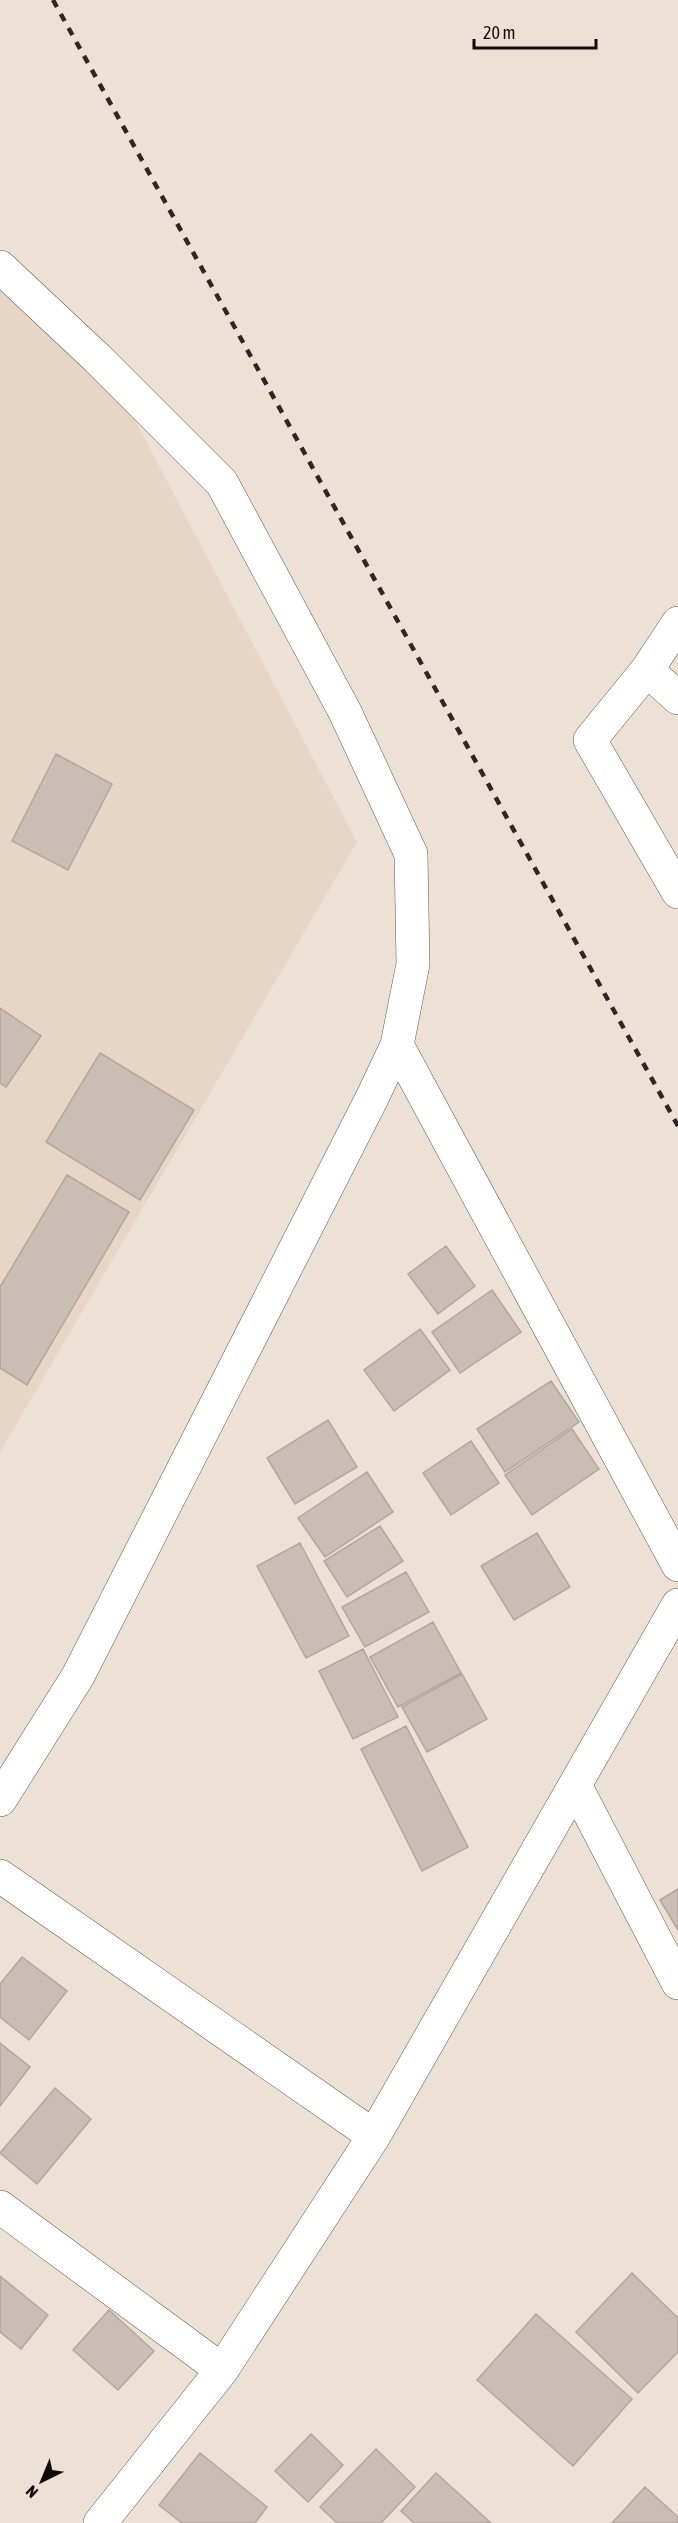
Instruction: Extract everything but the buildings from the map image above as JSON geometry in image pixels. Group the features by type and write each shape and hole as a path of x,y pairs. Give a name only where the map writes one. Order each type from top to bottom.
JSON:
{"street":[{"path":"0,267 97,358 222,483 345,712 411,854 412,964 397,1045 78,1676 0,1800"},
{"path":"678,623 647,670 591,740 678,892"},
{"path":"647,670 678,698"},
{"path":"397,1045 678,1566"},
{"path":"100,2523 222,2370 374,2136 678,1605"},
{"path":"575,1785 678,1983"},
{"path":"0,1876 374,2136"},
{"path":"0,2207 222,2370"}],"shaded area":[{"path":"0,274 107,367 357,842 0,1452"}],"railway":[{"path":"53,0 678,1126"}]}
